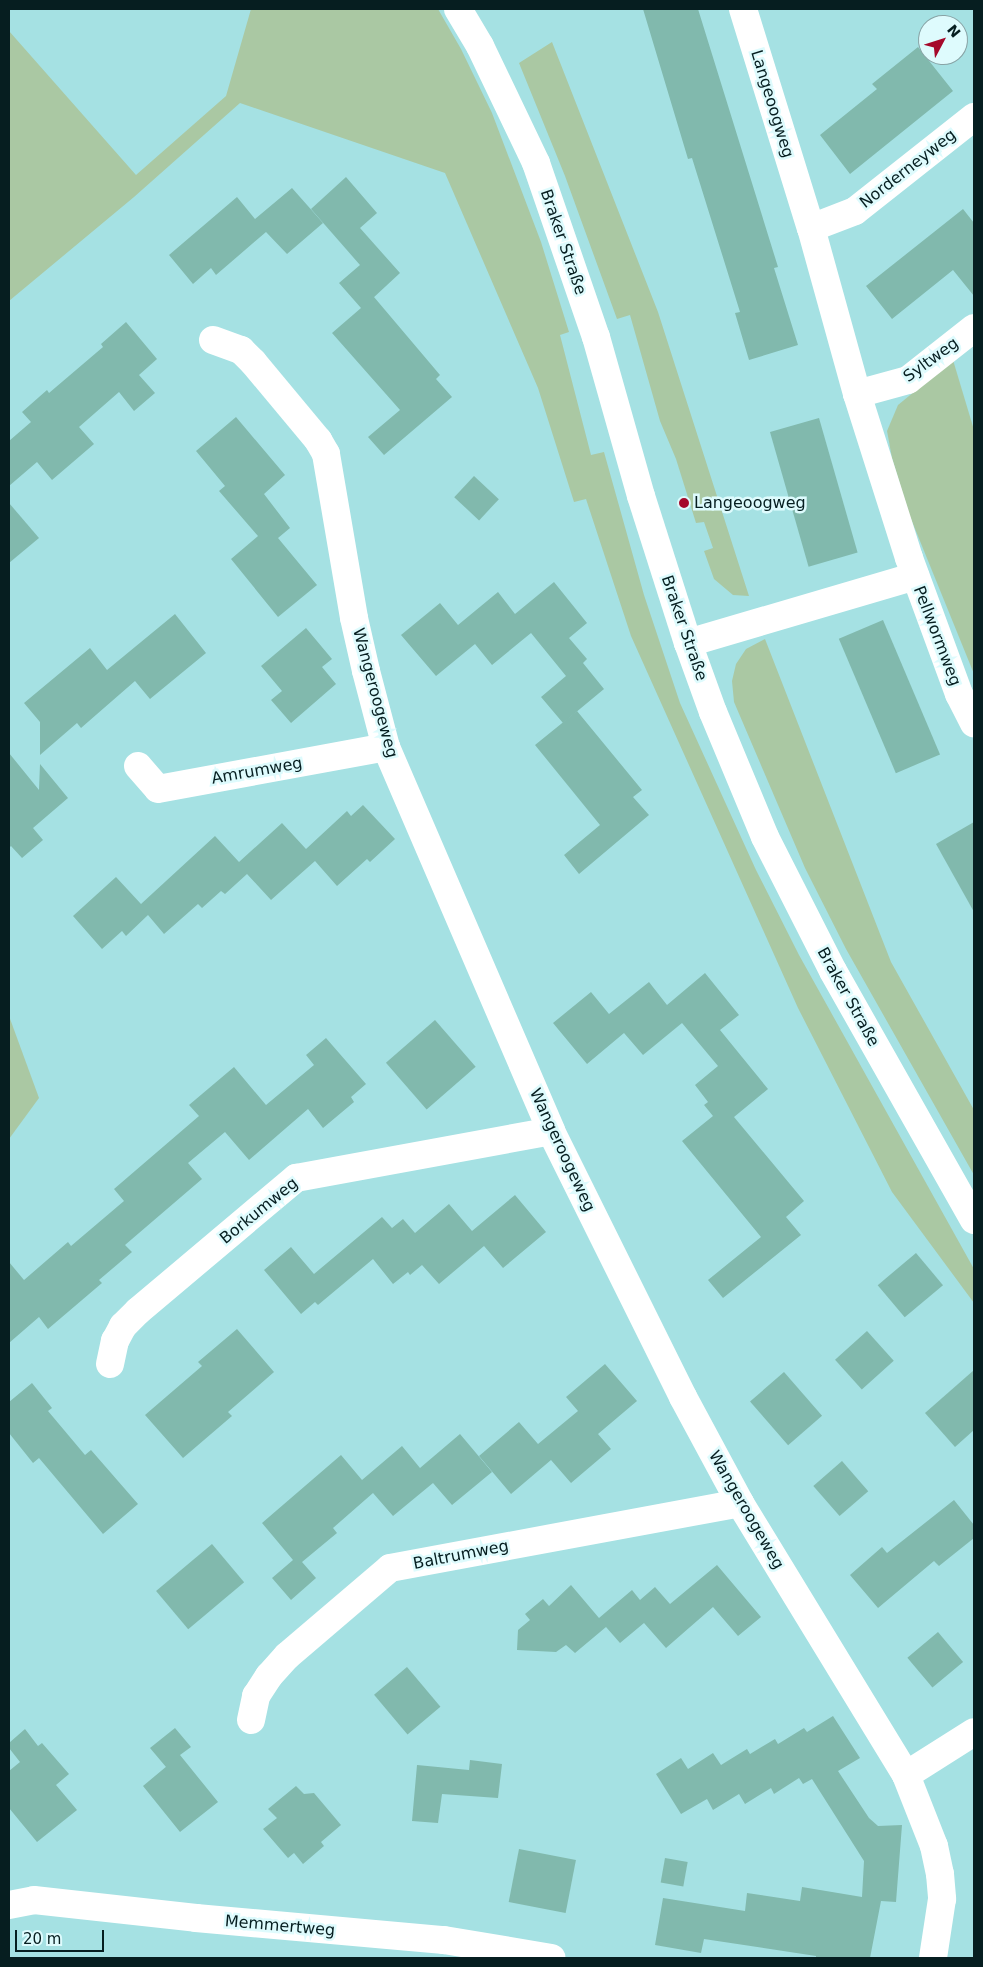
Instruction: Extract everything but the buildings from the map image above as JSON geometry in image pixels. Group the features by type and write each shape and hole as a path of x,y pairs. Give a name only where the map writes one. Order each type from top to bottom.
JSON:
{"street":[{"name":"Braker Straße","path":"458,9 480,46 536,163 596,337 647,513 688,643 734,764 765,837 798,906 974,1220"},
{"name":"Langeoogweg","path":"743,9 811,228 857,394 915,576"},
{"name":"Norderneyweg","path":"811,228 855,211 974,117"},
{"name":"Syltweg","path":"857,394 908,380 974,328"},
{"name":"Wangeroogeweg","path":"212,340 241,350 318,440 326,454 358,636 386,747 551,1131 683,1397 740,1503 906,1775 934,1846 940,1874 942,1899 933,1958"},
{"path":"688,643 915,576"},
{"name":"Pellwormweg","path":"915,576 959,694 974,723"},
{"name":"Amrumweg","path":"138,766 158,789 386,747"},
{"name":"Borkumweg","path":"110,1364 119,1334 138,1311 296,1178 551,1131"},
{"name":"Baltrumweg","path":"251,1720 256,1696 268,1676 287,1656 390,1568 740,1503"},
{"path":"906,1775 974,1732"},
{"name":"Memmertweg","path":"9,1905 34,1900 442,1949 552,1958"}],"green space":[{"path":"251,9 438,9 461,49 492,113 541,242 569,332 560,335 591,455 604,452 644,595 680,703 756,870 799,955 974,1269 974,1303 892,1192 798,1008 631,636 586,499 574,502 538,388 445,173 240,103 134,197 9,301 9,31 136,175 226,96"},
{"path":"552,42 658,312 749,596 733,595 714,579 704,551 713,548 704,522 696,523 676,459 660,421 630,315 617,319 565,176 519,63"},
{"path":"953,360 974,430 974,674 909,514 892,458 887,431 898,405"},
{"path":"765,639 891,962 974,1110 974,1175 846,949 805,868 734,702 732,681 736,664 746,649"},
{"path":"9,1016 39,1098 9,1139"}],"place":[{"name":"Langeoogweg","path":"684,503"}]}
